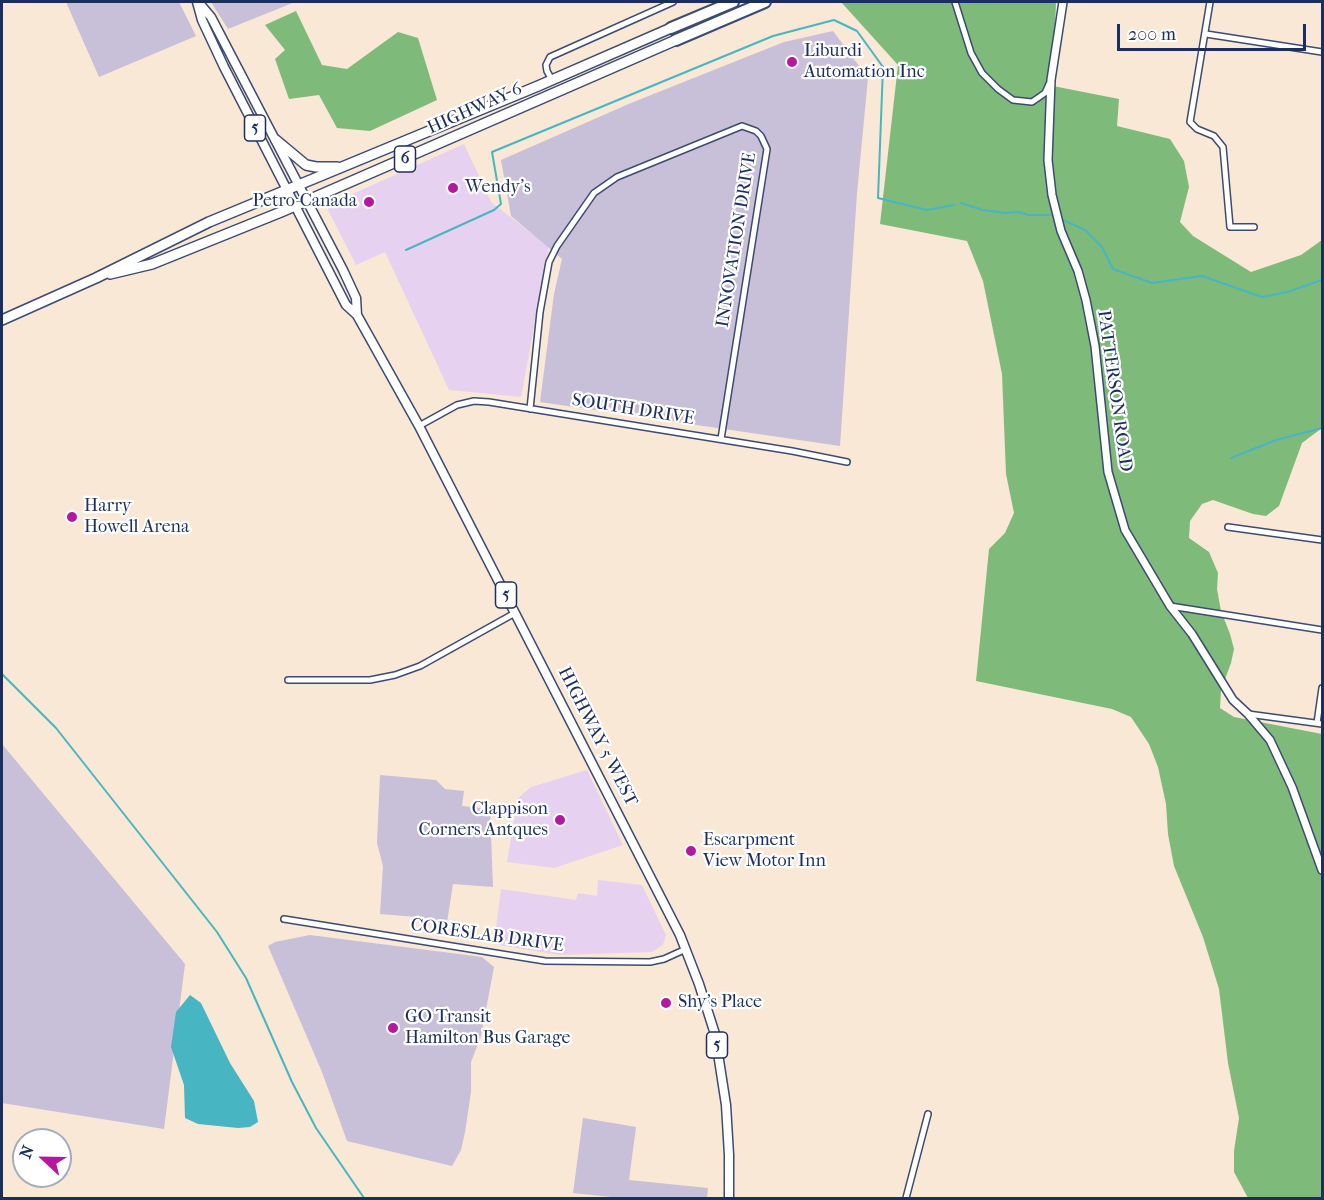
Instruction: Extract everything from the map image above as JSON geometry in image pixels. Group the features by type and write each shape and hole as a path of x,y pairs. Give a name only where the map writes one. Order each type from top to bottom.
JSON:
{"highway":[{"name":"HIGHWAY 6","path":"2,320 96,278 208,222 538,86 733,2"},
{"name":"HIGHWAY 6","path":"96,278 152,264 295,206 765,2"},
{"path":"276,140 306,165 342,167"}],"main road":[{"name":"5","path":"198,2 212,18 307,201"},
{"name":"5","path":"198,2 202,20 224,67 295,206"},
{"name":"HIGHWAY 5 WEST","path":"307,201 356,298 357,315"},
{"name":"HIGHWAY 5 WEST","path":"295,206 346,305 357,315 419,426 686,949 715,1034 726,1105 729,1198"}],"street":[{"path":"552,80 546,66 550,57 674,2"},
{"path":"955,2 971,53 982,73 998,89 1013,100 1032,102 1045,93 1051,80"},
{"name":"PATTERSON ROAD","path":"1064,2 1051,80 1048,160 1052,195 1061,231 1078,271 1095,346 1107,472 1125,530 1170,606 1192,634 1233,700 1270,740 1292,786 1323,870"},
{"path":"1210,2 1190,122 1197,129 1214,136 1223,147 1230,227 1254,227"},
{"path":"1206,34 1323,52"},
{"path":"538,86 543,97"},
{"name":"INNOVATION DRIVE","path":"531,409 540,312 549,262 557,246 589,200 604,184 617,177 742,126 756,131 768,149 721,439"},
{"name":"SOUTH DRIVE","path":"419,426 457,405 474,401 721,439 847,462"},
{"path":"1228,527 1323,540"},
{"path":"1170,606 1323,630"},
{"path":"288,680 370,680 395,675 420,666 515,613"},
{"path":"1248,714 1320,724 1323,688"},
{"name":"CORESLAB DRIVE","path":"285,919 545,962 650,962 686,949"},
{"path":"906,1198 928,1114"}],"shaded area":[{"path":"66,2 179,2 196,36 99,77"},
{"path":"211,2 295,2 228,29"},
{"path":"833,31 868,78 857,193 840,446 540,402 554,294 562,259 511,216 501,160 631,103 784,42"},
{"path":"464,144 491,202 549,247 521,397 449,390 385,252 356,265 328,210 328,205"},
{"path":"2,744 185,964 164,1129 2,1103"},
{"path":"587,770 623,845 554,868 507,862 518,798 531,787"},
{"path":"380,775 436,780 445,789 464,791 462,806 490,809 493,887 453,884 447,922 380,914 383,866 377,843"},
{"path":"598,880 642,885 666,935 663,945 652,952 558,955 494,944 501,889 576,900 578,893 597,896"},
{"path":"310,935 482,957 494,967 481,1036 471,1062 471,1092 465,1132 461,1150 452,1166 347,1141 322,1072 268,946 275,942"},
{"path":"583,1118 636,1127 629,1180 708,1188 707,1198 621,1198 573,1193"}],"green space":[{"path":"841,2 1056,2 1053,86 1119,99 1117,126 1170,139 1184,161 1189,187 1180,222 1193,236 1251,272 1301,255 1322,240 1322,428 1302,443 1279,506 1266,516 1253,514 1213,500 1202,504 1190,521 1189,538 1209,552 1218,573 1217,589 1221,611 1234,649 1221,690 1220,708 1234,717 1322,734 1322,1198 1248,1198 1234,1172 1234,1151 1239,1118 1228,1063 1219,989 1203,937 1174,866 1168,834 1166,804 1158,767 1149,744 1131,717 1112,709 976,681 989,549 1005,533 1014,513 1006,474 1002,374 983,281 967,241 880,224 898,65"},
{"path":"296,11 322,65 347,69 398,32 418,38 437,100 370,131 337,128 319,95 289,99 275,59 285,50 265,25"}],"water":[{"path":"190,995 201,1003 230,1063 254,1101 258,1122 250,1127 198,1124 185,1118 184,1085 171,1047 176,1012"}],"waterway":[{"path":"406,250 494,210 501,204 492,152 773,36 834,20 857,31 883,67 878,198 927,210 954,205"},
{"path":"961,203 983,210 1005,213 1053,215"},
{"path":"1063,220 1085,230 1102,247 1113,269 1152,283 1202,276 1262,297 1287,292 1322,280"},
{"path":"1231,458 1276,440 1322,428"},
{"path":"2,674 56,728 217,932 246,978 292,1082 316,1128 364,1198"}],"place":[{"name":"Liburdi Automation Inc","path":"792,62"},
{"name":"Wendy's","path":"453,188"},
{"name":"Petro-Canada","path":"369,202"},
{"name":"Harry Howell Arena","path":"72,517"},
{"name":"Clappison Corners Antques","path":"560,820"},
{"name":"Escarpment View Motor Inn","path":"691,851"},
{"name":"Shy's Place","path":"666,1003"},
{"name":"GO Transit Hamilton Bus Garage","path":"393,1028"}]}
